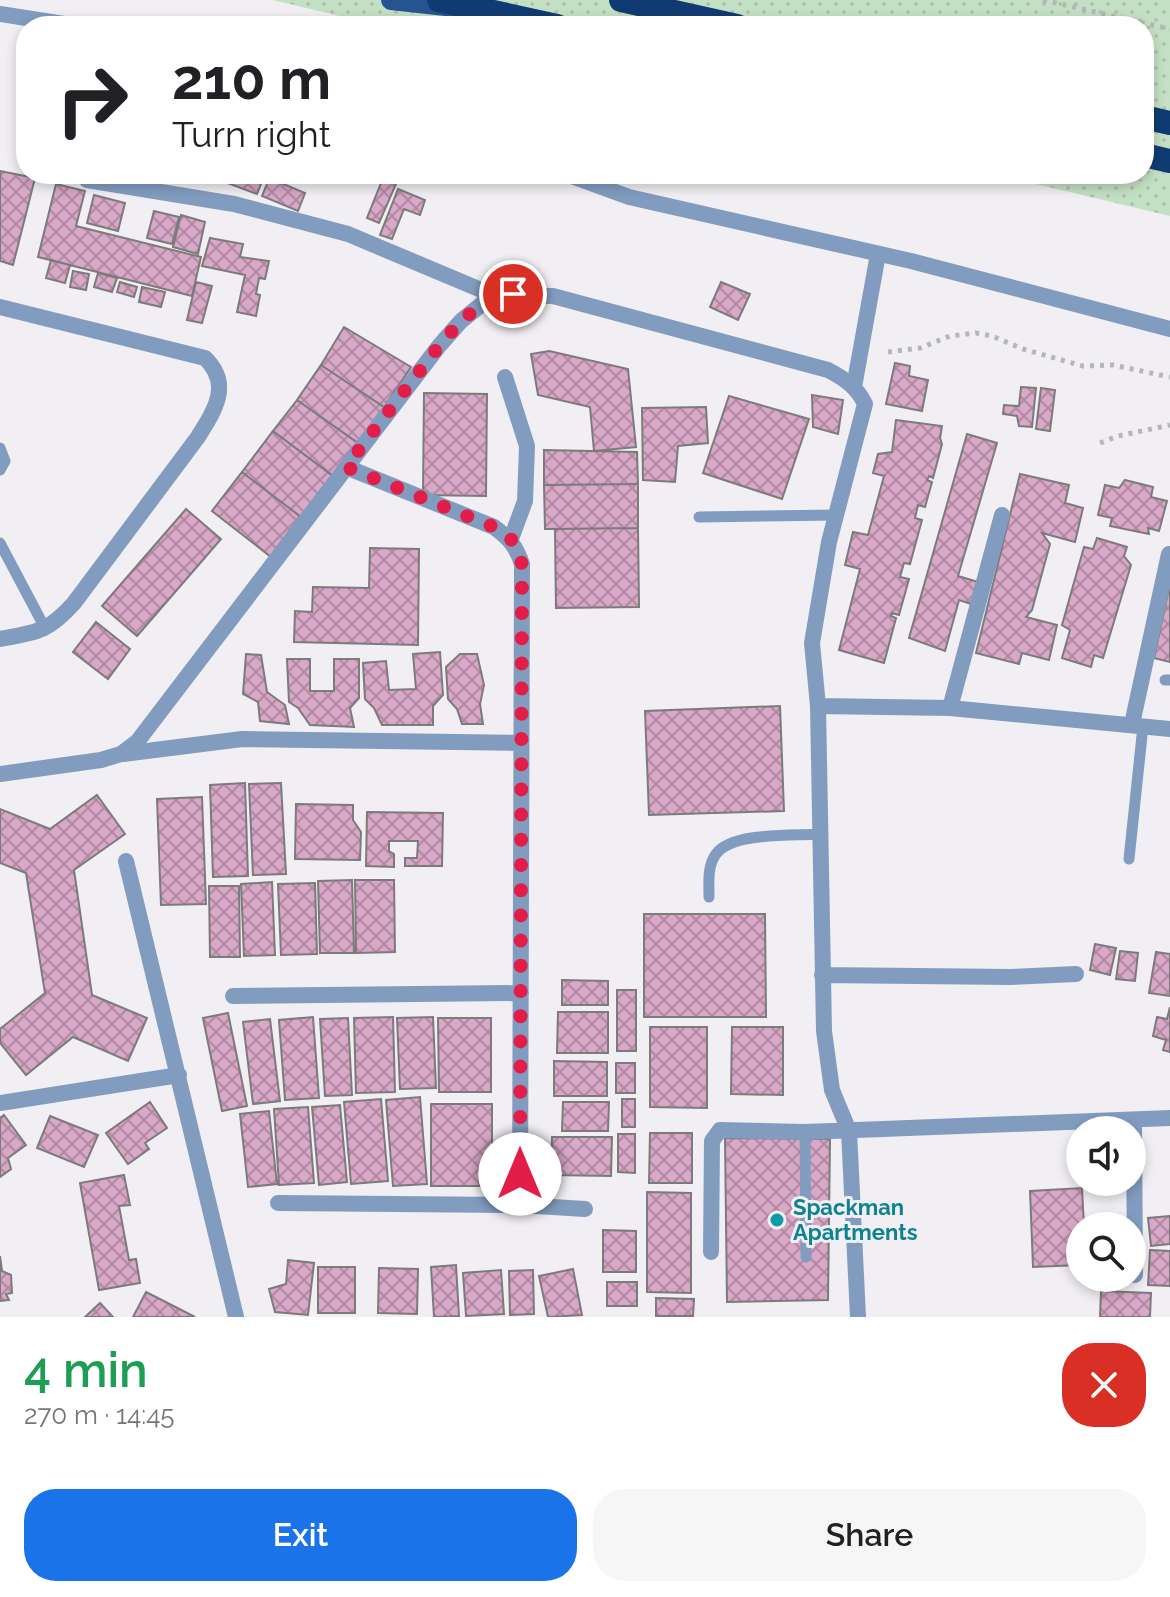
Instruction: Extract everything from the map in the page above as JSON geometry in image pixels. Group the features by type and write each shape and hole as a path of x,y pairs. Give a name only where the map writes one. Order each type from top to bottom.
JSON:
{"highway":[{"path":"439,0 509,16"},
{"path":"621,0 692,16"}],"main road":[{"path":"391,0 490,12"}],"street":[{"path":"112,184 234,204 348,234 493,295 553,296 828,370 859,391 865,404 829,542 812,643 818,706 824,1031 832,1090 849,1131 858,1317"},
{"path":"593,184 629,197 878,254 1170,329"},
{"path":"854,387 878,254"},
{"path":"121,754 137,742 439,346 461,321 493,295"},
{"path":"0,307 205,358 215,368 221,386 214,412 198,437 74,603 56,623 31,634 0,639"},
{"path":"505,377 527,446 525,501 511,539"},
{"path":"346,467 494,527 511,539 522,564 520,1205"},
{"path":"950,708 1002,515"},
{"path":"1138,725 1169,554"},
{"path":"818,706 950,708 1170,729"},
{"path":"0,774 101,760 121,754 242,739 520,743"},
{"path":"126,861 236,1317"},
{"path":"822,975 1010,977 1076,974"},
{"path":"233,996 521,993"},
{"path":"0,1103 179,1075"},
{"path":"1146,1119 1170,1118"},
{"path":"711,1252 712,1141 720,1130 805,1132 1066,1123"},
{"path":"278,1203 520,1205 585,1209"}],"lane":[{"path":"0,448 5,461 0,470"},
{"path":"699,517 837,515"},
{"path":"0,543 45,628"},
{"path":"1129,859 1138,725"},
{"path":"709,897 711,863 727,843 819,834"},
{"path":"805,1132 806,1257"}],"path":[{"path":"1043,0 1113,16"},
{"path":"888,352 920,348 950,336 976,333 1083,366 1113,365 1170,377"},
{"path":"1100,443 1170,425"}],"green space":[{"path":"273,0 1170,0 1170,216 1036,184 1154,184 1154,16 339,16"}],"building":[{"path":"0,171 16,174 16,184 33,184 13,265 0,261"},
{"path":"56,184 85,191 76,226 201,257 192,296 38,257"},
{"path":"230,184 261,184 257,194"},
{"path":"267,184 283,184 305,193 298,211 262,196"},
{"path":"381,184 396,184 379,223 367,218"},
{"path":"398,189 425,200 420,215 404,209 392,239 380,235"},
{"path":"94,195 125,203 118,231 87,223"},
{"path":"154,211 179,217 172,244 147,238"},
{"path":"181,215 205,222 198,254 173,247"},
{"path":"210,238 243,244 240,257 269,261 265,279 259,278 256,316 237,312 245,275 202,266"},
{"path":"51,260 70,265 65,283 46,278"},
{"path":"73,271 89,274 86,290 70,287"},
{"path":"98,273 117,278 112,292 94,287"},
{"path":"120,282 137,287 134,297 117,292"},
{"path":"196,282 212,286 202,323 187,320"},
{"path":"721,282 750,294 738,320 710,307"},
{"path":"142,287 165,292 161,307 139,302"},
{"path":"344,327 411,367 384,407 321,365"},
{"path":"549,351 628,369 636,447 594,451 590,407 538,395 531,354"},
{"path":"895,363 910,366 909,376 928,380 922,411 886,404"},
{"path":"321,365 384,407 358,443 297,400"},
{"path":"1021,387 1036,388 1032,427 1019,426 1017,416 1003,414 1004,405 1019,406"},
{"path":"1041,388 1055,390 1050,431 1036,429"},
{"path":"424,393 487,394 486,496 423,495"},
{"path":"812,395 843,400 838,434 813,427"},
{"path":"729,396 809,419 782,499 703,473"},
{"path":"297,400 358,443 333,476 273,431"},
{"path":"706,407 708,443 678,446 675,482 643,480 642,408"},
{"path":"896,420 942,426 942,444 933,478 929,476 927,480 932,482 925,507 918,505 915,518 922,520 910,564 904,563 900,577 909,579 899,615 892,613 891,616 896,618 884,663 839,650 860,569 845,565 853,532 868,535 884,476 873,473 878,454 892,452"},
{"path":"273,431 333,476 301,517 242,472"},
{"path":"967,434 997,443 958,576 978,582 971,604 959,600 945,651 909,638"},
{"path":"544,450 637,452 638,484 544,485"},
{"path":"242,472 301,517 271,557 212,511"},
{"path":"1020,474 1069,485 1065,503 1083,508 1075,542 1042,533 1050,544 1032,610 1026,617 1057,625 1049,660 1022,653 1019,664 976,653"},
{"path":"1125,480 1153,487 1151,497 1167,501 1159,531 1148,528 1149,534 1110,526 1112,518 1098,515 1105,485 1119,488"},
{"path":"638,484 638,528 545,529 544,485"},
{"path":"186,509 221,539 137,636 102,606"},
{"path":"638,528 639,607 556,608 555,529"},
{"path":"1097,538 1127,547 1124,556 1131,565 1103,658 1094,655 1091,667 1062,658 1070,630 1062,625 1084,547 1093,549"},
{"path":"370,548 419,549 418,645 294,642 295,611 312,612 313,587 369,588"},
{"path":"1170,584 1170,662 1154,658"},
{"path":"96,622 130,649 108,679 73,652"},
{"path":"440,652 443,695 433,706 433,725 382,725 374,708 365,699 363,663 386,661 389,690 416,689 413,654"},
{"path":"246,654 261,655 267,692 285,705 289,724 260,721 258,702 243,694"},
{"path":"460,654 477,654 484,685 480,704 483,724 462,724 457,709 448,699 446,667"},
{"path":"287,659 310,659 310,691 334,691 334,659 359,659 359,698 350,708 354,727 310,725 298,708 289,702"},
{"path":"780,706 784,811 649,815 645,711"},
{"path":"245,783 248,876 213,877 210,785"},
{"path":"281,783 286,874 253,875 249,784"},
{"path":"97,795 125,834 74,870 92,995 147,1018 128,1061 73,1037 26,1075 0,1043 0,1029 45,993 26,873 0,863 0,809 50,829"},
{"path":"202,797 206,904 161,905 157,799"},
{"path":"296,804 353,805 353,820 361,832 360,860 295,859"},
{"path":"367,812 443,813 442,866 405,866 405,858 417,858 418,841 389,841 389,851 394,854 394,867 366,866"},
{"path":"352,880 354,953 320,953 318,881"},
{"path":"355,880 394,880 395,952 356,953"},
{"path":"272,882 275,955 244,956 241,884"},
{"path":"315,883 317,954 281,955 278,884"},
{"path":"209,886 239,886 240,957 210,957"},
{"path":"644,914 765,914 766,1017 644,1017"},
{"path":"1095,944 1116,948 1110,975 1090,970"},
{"path":"1120,951 1138,953 1135,981 1116,979"},
{"path":"1156,952 1170,954 1170,996 1149,993"},
{"path":"562,980 608,981 608,1005 562,1005"},
{"path":"617,990 636,990 636,1051 617,1051"},
{"path":"1170,1007 1170,1052 1163,1050 1166,1040 1153,1036 1157,1017 1167,1019"},
{"path":"558,1012 608,1012 608,1053 557,1053"},
{"path":"228,1013 247,1106 222,1111 203,1018"},
{"path":"313,1017 319,1098 285,1100 279,1020"},
{"path":"393,1017 395,1092 356,1093 354,1018"},
{"path":"433,1017 436,1088 400,1089 397,1018"},
{"path":"348,1018 352,1095 325,1096 320,1019"},
{"path":"438,1018 491,1018 491,1092 439,1092"},
{"path":"270,1019 280,1101 253,1104 243,1022"},
{"path":"650,1027 707,1027 707,1108 650,1107"},
{"path":"732,1027 783,1027 783,1095 731,1094"},
{"path":"554,1061 607,1062 607,1096 554,1096"},
{"path":"616,1063 635,1063 635,1093 616,1093"},
{"path":"420,1097 427,1184 393,1186 386,1100"},
{"path":"381,1099 388,1181 351,1184 344,1102"},
{"path":"622,1099 635,1099 635,1127 622,1127"},
{"path":"150,1102 167,1128 145,1143 149,1149 128,1164 106,1133"},
{"path":"563,1102 609,1102 608,1131 562,1131"},
{"path":"431,1104 492,1104 492,1186 431,1186"},
{"path":"340,1105 347,1182 319,1185 312,1107"},
{"path":"308,1107 314,1183 279,1185 274,1109"},
{"path":"269,1111 277,1184 248,1187 240,1114"},
{"path":"4,1115 26,1145 8,1158 11,1169 0,1177 0,1118"},
{"path":"50,1116 98,1135 84,1167 37,1148"},
{"path":"650,1133 692,1133 692,1183 649,1183"},
{"path":"618,1134 635,1134 635,1173 618,1172"},
{"path":"552,1137 612,1137 611,1176 551,1175"},
{"name":"Spackman Apartments","path":"725,1138 830,1139 828,1300 727,1302"},
{"path":"124,1175 130,1205 119,1206 129,1260 136,1259 140,1283 99,1290 80,1183"},
{"path":"1066,1189 1066,1196 1082,1196 1083,1212 1066,1212 1066,1266 1033,1267 1030,1191"},
{"path":"647,1192 691,1193 691,1293 647,1292"},
{"path":"1170,1216 1170,1244 1151,1246 1148,1218"},
{"path":"603,1230 636,1231 636,1272 603,1272"},
{"path":"1150,1250 1170,1251 1170,1286 1148,1285"},
{"path":"0,1256 2,1271 11,1275 12,1293 6,1294 9,1300 0,1301"},
{"path":"288,1260 314,1263 308,1315 275,1312 269,1289 286,1284"},
{"path":"456,1265 459,1316 434,1317 431,1267"},
{"path":"318,1267 355,1267 355,1313 318,1313"},
{"path":"379,1268 418,1269 417,1314 378,1313"},
{"path":"573,1269 582,1315 548,1317 539,1276"},
{"path":"501,1270 504,1314 466,1316 463,1273"},
{"path":"533,1270 534,1314 510,1315 509,1271"},
{"path":"607,1282 637,1282 637,1306 607,1306"},
{"path":"146,1292 195,1317 133,1317"},
{"path":"1101,1292 1151,1293 1150,1317 1100,1317"},
{"path":"656,1298 694,1299 693,1316 656,1316"},
{"path":"100,1303 113,1317 85,1317"}],"place":[{"name":"Spackman Apartments","path":"777,1220"}],"route":[{"path":"513,294 493,295 461,321 346,467 494,527 511,539 522,564 520,1174"}]}
